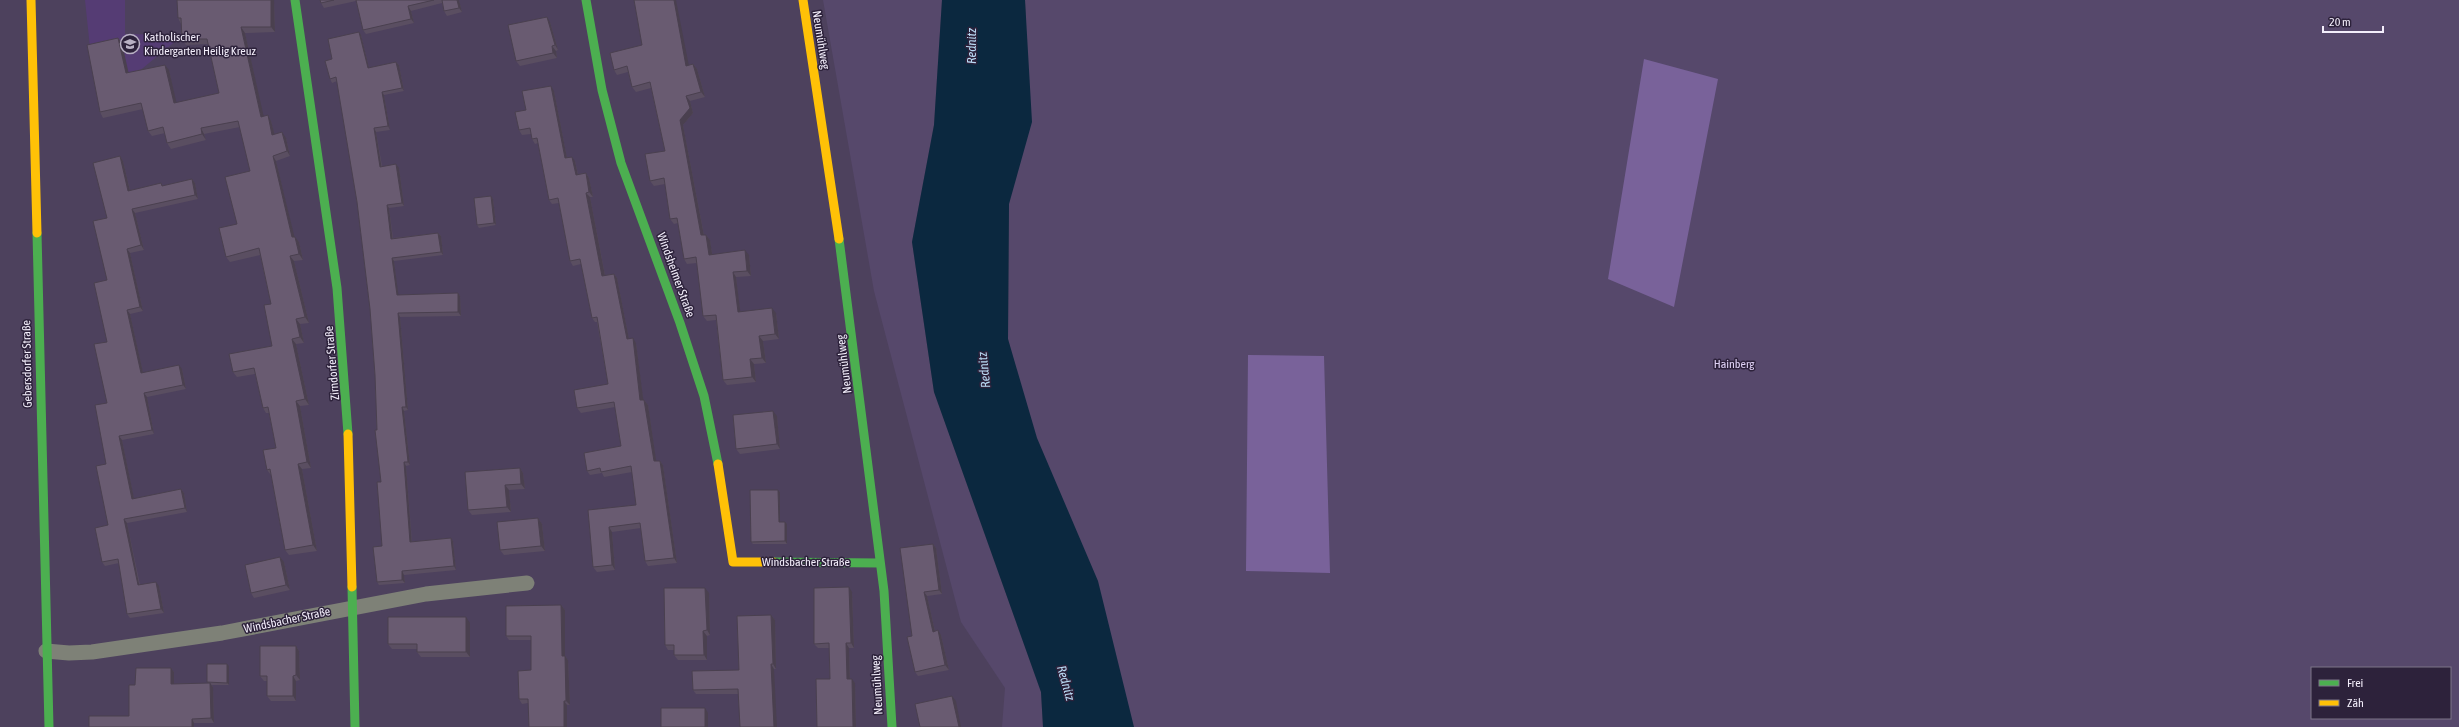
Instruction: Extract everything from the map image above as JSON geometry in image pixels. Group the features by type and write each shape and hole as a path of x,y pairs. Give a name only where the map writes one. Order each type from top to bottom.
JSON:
{"street":[{"name":"Gebersdorfer Straße","path":"32,0 46,651 49,727"},
{"name":"Zirndorfer Straße","path":"295,0 337,288 348,412 350,582 353,606 356,727"},
{"name":"Windsheimer Straße","path":"586,0 602,90 621,163 680,323 704,396 716,454 733,562"},
{"name":"Neumühlweg","path":"803,0 846,286 879,563 884,591 892,727"},
{"name":"Windsbacher Straße","path":"733,562 879,563"},
{"name":"Windsbacher Straße","path":"46,651 69,653 92,652 222,633 353,606 426,594 527,583"}],"shaded area":[{"name":"Katholischer Kindergarten Heilig Kreuz","path":"85,0 125,0 125,34 177,35 177,40 132,77 90,48"},
{"path":"1644,59 1718,79 1674,307 1608,279"},
{"path":"1248,355 1324,356 1330,573 1246,571"}],"green space":[{"path":"823,0 942,0 934,125 912,242 934,392 1041,692 1043,727 1002,727 1005,688 961,622 874,291"},
{"name":"Hainberg","path":"1025,0 2459,0 2459,727 1127,727 1033,431 1008,339 1009,204 1026,16"}],"water":[{"name":"Rednitz","path":"942,0 1025,0 1032,122 1009,204 1008,339 1037,438 1098,581 1134,727 1043,727 1041,692 934,392 912,242 934,125"}],"building":[{"path":"177,0 271,0 271,27 241,27 261,117 268,115 272,135 282,132 287,151 273,156 292,237 295,237 299,254 290,256 305,317 296,319 300,337 292,339 305,399 296,401 307,462 298,464 313,545 285,550 270,469 267,470 263,450 276,448 268,407 263,408 254,368 233,372 229,354 272,346 264,305 271,304 259,248 226,257 219,228 237,224 225,177 250,171 238,121 201,128 202,134 167,143 163,127 148,131 141,103 100,112 87,45 118,38 126,73 165,65 174,103 219,93 207,39 182,39 181,18 178,18"},
{"path":"320,0 334,0 321,3"},
{"path":"356,0 434,0 408,6 411,19 363,30"},
{"path":"442,0 457,0 459,8 444,11"},
{"path":"634,0 674,0 686,66 693,64 701,92 686,96 690,108 680,120 701,235 706,235 709,255 745,250 747,271 733,272 738,312 772,308 775,334 759,336 762,358 750,359 752,377 723,380 716,315 703,316 696,257 684,259 677,218 670,219 664,178 650,181 645,154 665,151 650,82 632,87 627,66 614,70 610,53 642,45"},
{"path":"547,17 555,45 552,46 553,53 516,61 508,25"},
{"path":"359,32 368,68 396,62 402,88 382,92 388,126 374,128 380,167 396,164 402,203 387,205 391,239 438,233 441,252 392,258 397,295 458,293 458,312 398,313 406,407 402,407 408,462 404,462 410,542 451,538 454,566 402,571 402,580 377,582 373,547 382,546 377,482 381,482 375,430 377,430 375,375 370,309 357,202 336,77 330,79 325,61 332,59 328,39"},
{"path":"551,86 565,158 572,157 576,175 586,173 589,192 586,193 602,276 614,274 627,339 633,338 640,400 644,400 654,461 660,461 674,558 645,561 640,523 609,527 612,565 593,567 588,510 636,505 631,466 601,472 600,468 587,471 584,453 621,446 614,402 577,408 574,390 608,384 597,317 592,318 580,259 570,261 558,198 549,200 537,138 532,139 530,128 519,130 515,112 526,110 522,91"},
{"path":"120,156 128,191 161,183 162,186 192,179 195,195 132,209 141,245 127,249 140,307 127,310 141,373 179,365 183,385 144,393 152,430 119,436 132,499 181,489 185,508 124,519 138,585 156,582 161,609 127,614 118,559 102,562 95,528 108,525 96,466 106,464 95,405 107,403 94,344 107,342 94,283 107,280 93,221 107,218 93,163"},
{"path":"491,196 494,223 477,225 474,198"},
{"path":"773,411 777,444 736,449 733,415"},
{"path":"520,468 521,484 505,485 507,507 468,510 465,472"},
{"path":"750,490 778,490 779,522 785,522 785,541 751,542"},
{"path":"538,518 541,546 500,550 497,522"},
{"path":"933,544 939,590 924,592 933,632 938,630 945,665 915,672 907,637 912,636 900,548"},
{"path":"280,557 286,585 251,593 245,565"},
{"path":"849,587 851,643 846,643 847,679 852,679 853,727 817,727 816,679 830,679 829,643 814,644 814,588"},
{"path":"664,588 705,588 707,630 703,631 704,655 674,655 674,645 665,645"},
{"path":"561,605 562,656 565,656 566,701 564,701 564,727 529,727 528,699 519,699 518,671 531,670 531,636 506,636 506,606"},
{"path":"771,615 773,664 771,664 774,727 740,727 738,689 693,690 692,671 739,670 737,616"},
{"path":"388,617 466,617 466,652 417,652 417,644 388,644"},
{"path":"260,646 296,646 296,675 293,676 293,696 267,696 267,676 260,676"},
{"path":"207,664 227,664 227,683 207,682"},
{"path":"136,668 171,668 171,684 210,683 211,718 192,719 192,727 89,727 89,716 129,716 129,685 135,685"},
{"path":"952,696 959,727 920,727 915,704"},
{"path":"661,708 705,708 705,727 661,727"}],"traffic: fast":[{"path":"295,0 337,288 348,434"},
{"path":"586,0 602,90 621,163 680,323 704,396 718,464"},
{"path":"37,233 49,727"},
{"path":"839,239 884,591 892,727"},
{"path":"773,562 879,563"},
{"path":"352,587 355,727"}],"traffic: slow":[{"path":"31,0 37,233"},
{"path":"803,0 839,239"},
{"path":"348,434 352,587"},
{"path":"718,464 733,562 773,562"}],"place":[{"name":"Katholischer Kindergarten Heilig Kreuz","path":"130,44"}]}
